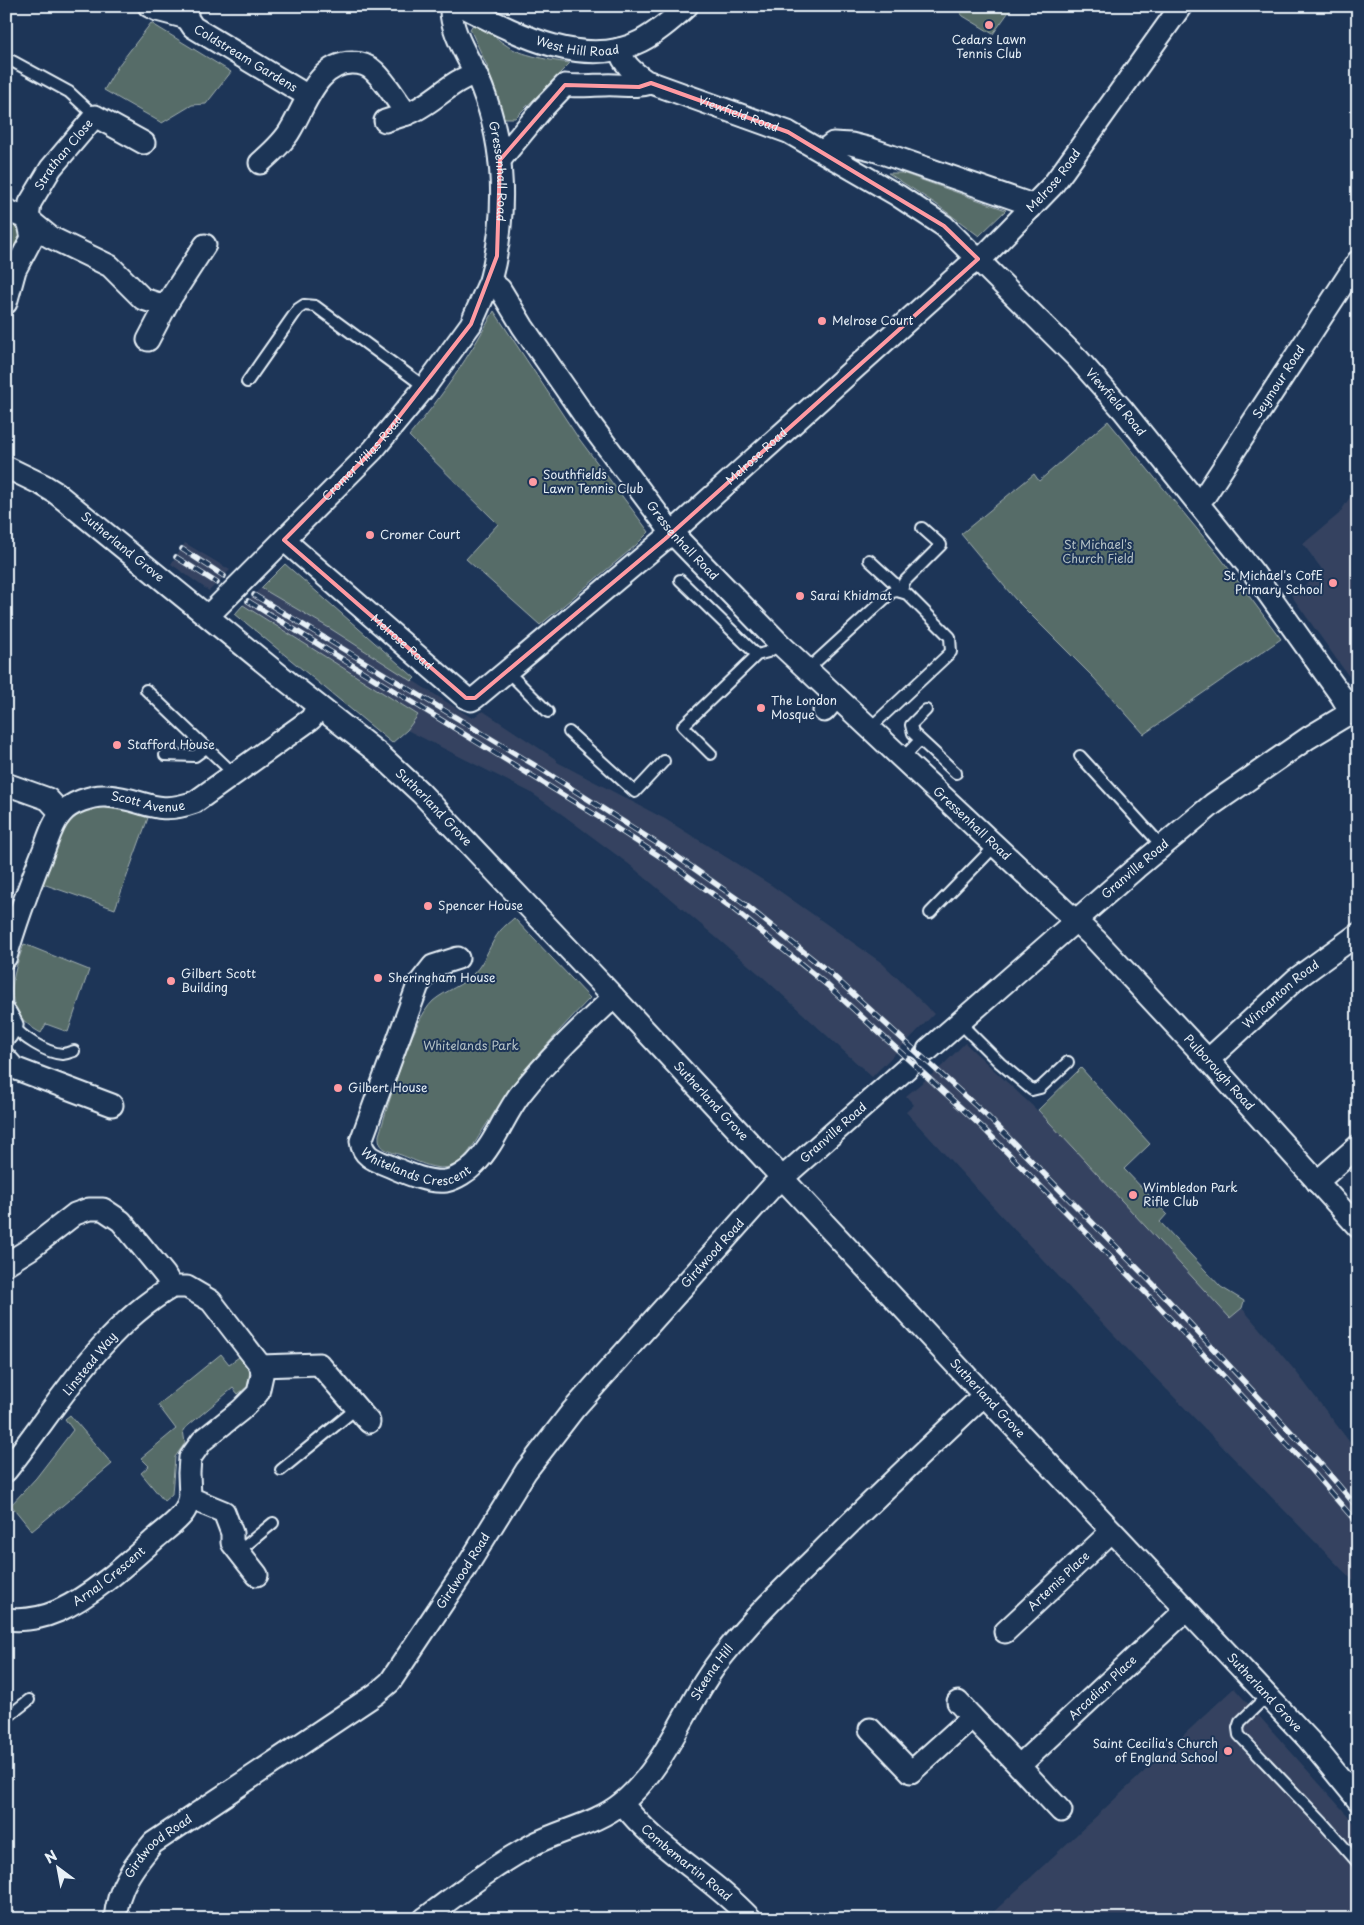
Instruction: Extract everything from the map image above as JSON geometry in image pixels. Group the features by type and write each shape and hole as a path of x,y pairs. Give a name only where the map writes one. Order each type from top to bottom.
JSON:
{"street":[{"name":"Coldstream Gardens","path":"149,6 157,10 188,12 193,28 308,96"},
{"name":"Gressenhall Road","path":"452,6 454,28 476,74 494,122 500,160 500,223 497,256 490,280 500,289 523,327 588,421 672,533 780,644 808,669 830,704 870,728 1077,921"},
{"name":"West Hill Road","path":"462,6 496,24 523,35 564,49 588,52 619,49 646,38 659,30 687,6"},
{"name":"Melrose Road","path":"284,540 466,698 471,700 475,698 672,533 978,258 987,252 1031,208 1064,170 1181,6"},
{"name":"Viewfield Road","path":"619,49 627,66 651,83 788,132 897,195 944,226 1078,359 1198,502 1253,572 1342,698 1354,710"},
{"path":"500,160 542,109 584,63 588,52"},
{"name":"Coldstream Gardens","path":"260,163 276,149 291,130 315,85 331,69 346,63 361,63 374,70 407,114"},
{"path":"385,121 423,107 465,77 476,74"},
{"name":"Viewfield Road","path":"565,85 605,84 639,87 651,83"},
{"name":"Strathan Close","path":"6,303 15,270 32,238 28,220 30,203 52,168 95,116 144,143"},
{"path":"823,151 833,143 851,144 871,149 1024,202 1031,208"},
{"path":"6,210 28,220 50,236 110,266 143,299 159,304 168,302"},
{"path":"148,340 168,302 205,245"},
{"name":"Seymour Road","path":"1198,502 1206,494 1358,261"},
{"name":"Cromer Villas Road","path":"208,616 373,450 425,387 471,324 490,280"},
{"name":"Sutherland Grove","path":"6,467 56,493 318,706 378,752 421,793 614,996 984,1395 1309,1740 1358,1800"},
{"name":"Scott Avenue","path":"61,813 86,799 104,795 124,798 162,809 179,808 195,802 310,719 318,706"},
{"name":"Granville Road","path":"928,1050 1162,846 1213,804 1308,738 1354,710"},
{"path":"6,784 48,799 61,813 11,917 6,957"},
{"name":"Pulborough Road","path":"1077,921 1208,1060 1358,1227"},
{"name":"Wincanton Road","path":"1208,1060 1296,979 1358,934"},
{"name":"Whitelands Crescent","path":"458,958 433,966 418,985 361,1141 362,1150 369,1157 402,1171 431,1180 446,1180 462,1174 474,1164 485,1152 520,1095 556,1053 614,996"},
{"path":"6,1059 14,1068 112,1105"},
{"name":"Granville Road","path":"783,1179 907,1068"},
{"path":"1317,1182 1358,1146"},
{"name":"Girdwood Road","path":"115,1919 120,1891 132,1868 153,1843 376,1694 390,1682 544,1446 772,1187 783,1179"},
{"path":"6,1264 30,1249 75,1214 89,1209 103,1209 121,1221 165,1275 172,1287 187,1288 211,1301 261,1366 262,1375 258,1393 241,1410 202,1441 190,1458 190,1498 224,1512 232,1533 232,1543 257,1575"},
{"name":"Linstead Way","path":"6,1471 108,1338 155,1297 172,1287"},
{"path":"261,1366 319,1364 363,1415"},
{"name":"Skeena Hill","path":"424,1919 466,1887 512,1857 536,1843 598,1819 622,1803 646,1777 660,1758 708,1674 759,1614 853,1519 984,1395"},
{"name":"Arnal Crescent","path":"6,1619 19,1621 39,1617 57,1612 79,1601 141,1552 173,1523 184,1512 190,1498"},
{"name":"Artemis Place","path":"1005,1632 1112,1531"},
{"name":"Arcadian Place","path":"1019,1766 1186,1610"},
{"path":"870,1729 911,1772 965,1709 1061,1811"},
{"name":"Combemartin Road","path":"622,1803 642,1825 714,1884 751,1919"}],"lane":[{"path":"12,61 69,92 95,116"},
{"path":"247,382 298,309 304,305 315,306 425,387"},
{"path":"899,592 904,582 941,545 922,528"},
{"path":"869,560 894,583 899,592"},
{"path":"680,580 757,655"},
{"path":"808,669 892,592 907,594 950,637 951,652 870,728"},
{"path":"711,754 683,726 757,655 768,652 780,644"},
{"path":"508,672 548,712"},
{"path":"146,690 234,774"},
{"path":"926,710 911,725 913,734 956,773"},
{"path":"569,732 635,792 664,761"},
{"path":"902,759 920,740"},
{"path":"164,755 195,756 206,748"},
{"path":"1080,756 1162,846"},
{"path":"930,913 996,845"},
{"path":"960,1022 1000,1063 1032,1090 1040,1088 1068,1062"},
{"path":"8,1025 22,1036 47,1049 62,1054 74,1050"},
{"path":"281,1470 363,1415"},
{"path":"239,1551 273,1523"},
{"path":"1267,1696 1240,1722 1238,1728 1239,1736 1323,1823 1358,1863"},
{"path":"6,1718 29,1700"}],"highlighted area":[{"path":"651,83 788,132 944,226 978,259 665,539 475,698 466,698 284,540 373,450 471,324 497,256 500,160 565,85 639,87"}],"shaded area":[{"name":"St Michael's CofE Primary School","path":"1358,485 1357,688 1291,595 1324,572 1303,544 1339,514"},
{"path":"185,543 230,570 209,591 171,564"},
{"path":"261,588 331,629 472,718 483,711 557,760 557,762 665,819 771,885 882,963 934,1014 872,1077 764,978 630,865 530,792 407,730 418,715 243,605"},
{"path":"965,1043 1053,1125 1230,1318 1242,1308 1297,1373 1358,1453 1358,1586 1135,1357 906,1112 914,1105 906,1096 942,1066"},
{"name":"Saint Cecilia's Church of England School","path":"1234,1688 1358,1827 1358,1919 986,1919"}],"green space":[{"name":"Cedars Lawn Tennis Club","path":"955,6 1013,6 993,34 963,16"},
{"path":"151,23 231,72 206,104 192,105 162,123 104,90 118,66"},
{"path":"474,23 519,52 570,63 515,118 504,118 487,66 470,29"},
{"path":"888,173 902,173 1006,210 979,236 936,204"},
{"path":"6,219 20,226 23,238 6,270"},
{"name":"Southfields Lawn Tennis Club","path":"494,311 577,436 649,532 635,546 540,625 466,559 498,524 409,436 455,375"},
{"name":"St Michael's Church Field","path":"1108,421 1220,557 1281,639 1144,734 1094,678 1015,599 961,534 1034,474 1039,481"},
{"path":"285,564 415,678 412,681 331,629 261,588"},
{"path":"243,605 418,715 407,730 392,743 235,614"},
{"path":"96,807 123,809 148,818 115,909 43,884 55,848 66,827 84,812"},
{"name":"Whitelands Park","path":"514,918 590,998 547,1044 520,1077 470,1151 460,1161 449,1167 437,1168 385,1149 380,1144 379,1135 409,1044 425,1011 433,1001 465,981 474,973 502,929"},
{"path":"24,944 89,970 68,1032 46,1024 41,1033 19,1015 14,1005 12,994 13,982"},
{"name":"Wimbledon Park Rifle Club","path":"1081,1068 1150,1144 1124,1169 1167,1214 1160,1222 1221,1287 1244,1301 1242,1308 1230,1318 1038,1110"},
{"path":"221,1354 229,1364 242,1355 250,1369 248,1386 238,1394 233,1388 183,1430 185,1443 175,1457 172,1494 164,1501 141,1473 149,1466 141,1458 176,1429 158,1405"},
{"path":"70,1415 112,1464 32,1531 11,1505 36,1478 73,1430 65,1419"}],"railway":[{"path":"182,549 224,576"},
{"path":"176,557 217,583"},
{"path":"254,595 541,769 669,851 743,903 830,973 987,1116 1152,1283 1318,1461 1358,1508"},
{"path":"248,601 602,819 670,863 732,908 827,985 982,1127 1148,1295 1311,1470 1358,1524"}],"place":[{"name":"Cedars Lawn Tennis Club","path":"989,25"},
{"name":"Melrose Court","path":"822,321"},
{"name":"Southfields Lawn Tennis Club","path":"533,482"},
{"name":"Cromer Court","path":"370,535"},
{"name":"St Michael's CofE Primary School","path":"1333,583"},
{"name":"Sarai Khidmat","path":"800,596"},
{"name":"The London Mosque","path":"761,708"},
{"name":"Stafford House","path":"117,745"},
{"name":"Spencer House","path":"428,906"},
{"name":"Sheringham House","path":"378,978"},
{"name":"Gilbert Scott Building","path":"171,981"},
{"name":"Gilbert House","path":"338,1088"},
{"name":"Wimbledon Park Rifle Club","path":"1133,1195"},
{"name":"Saint Cecilia's Church of England School","path":"1228,1751"}]}
